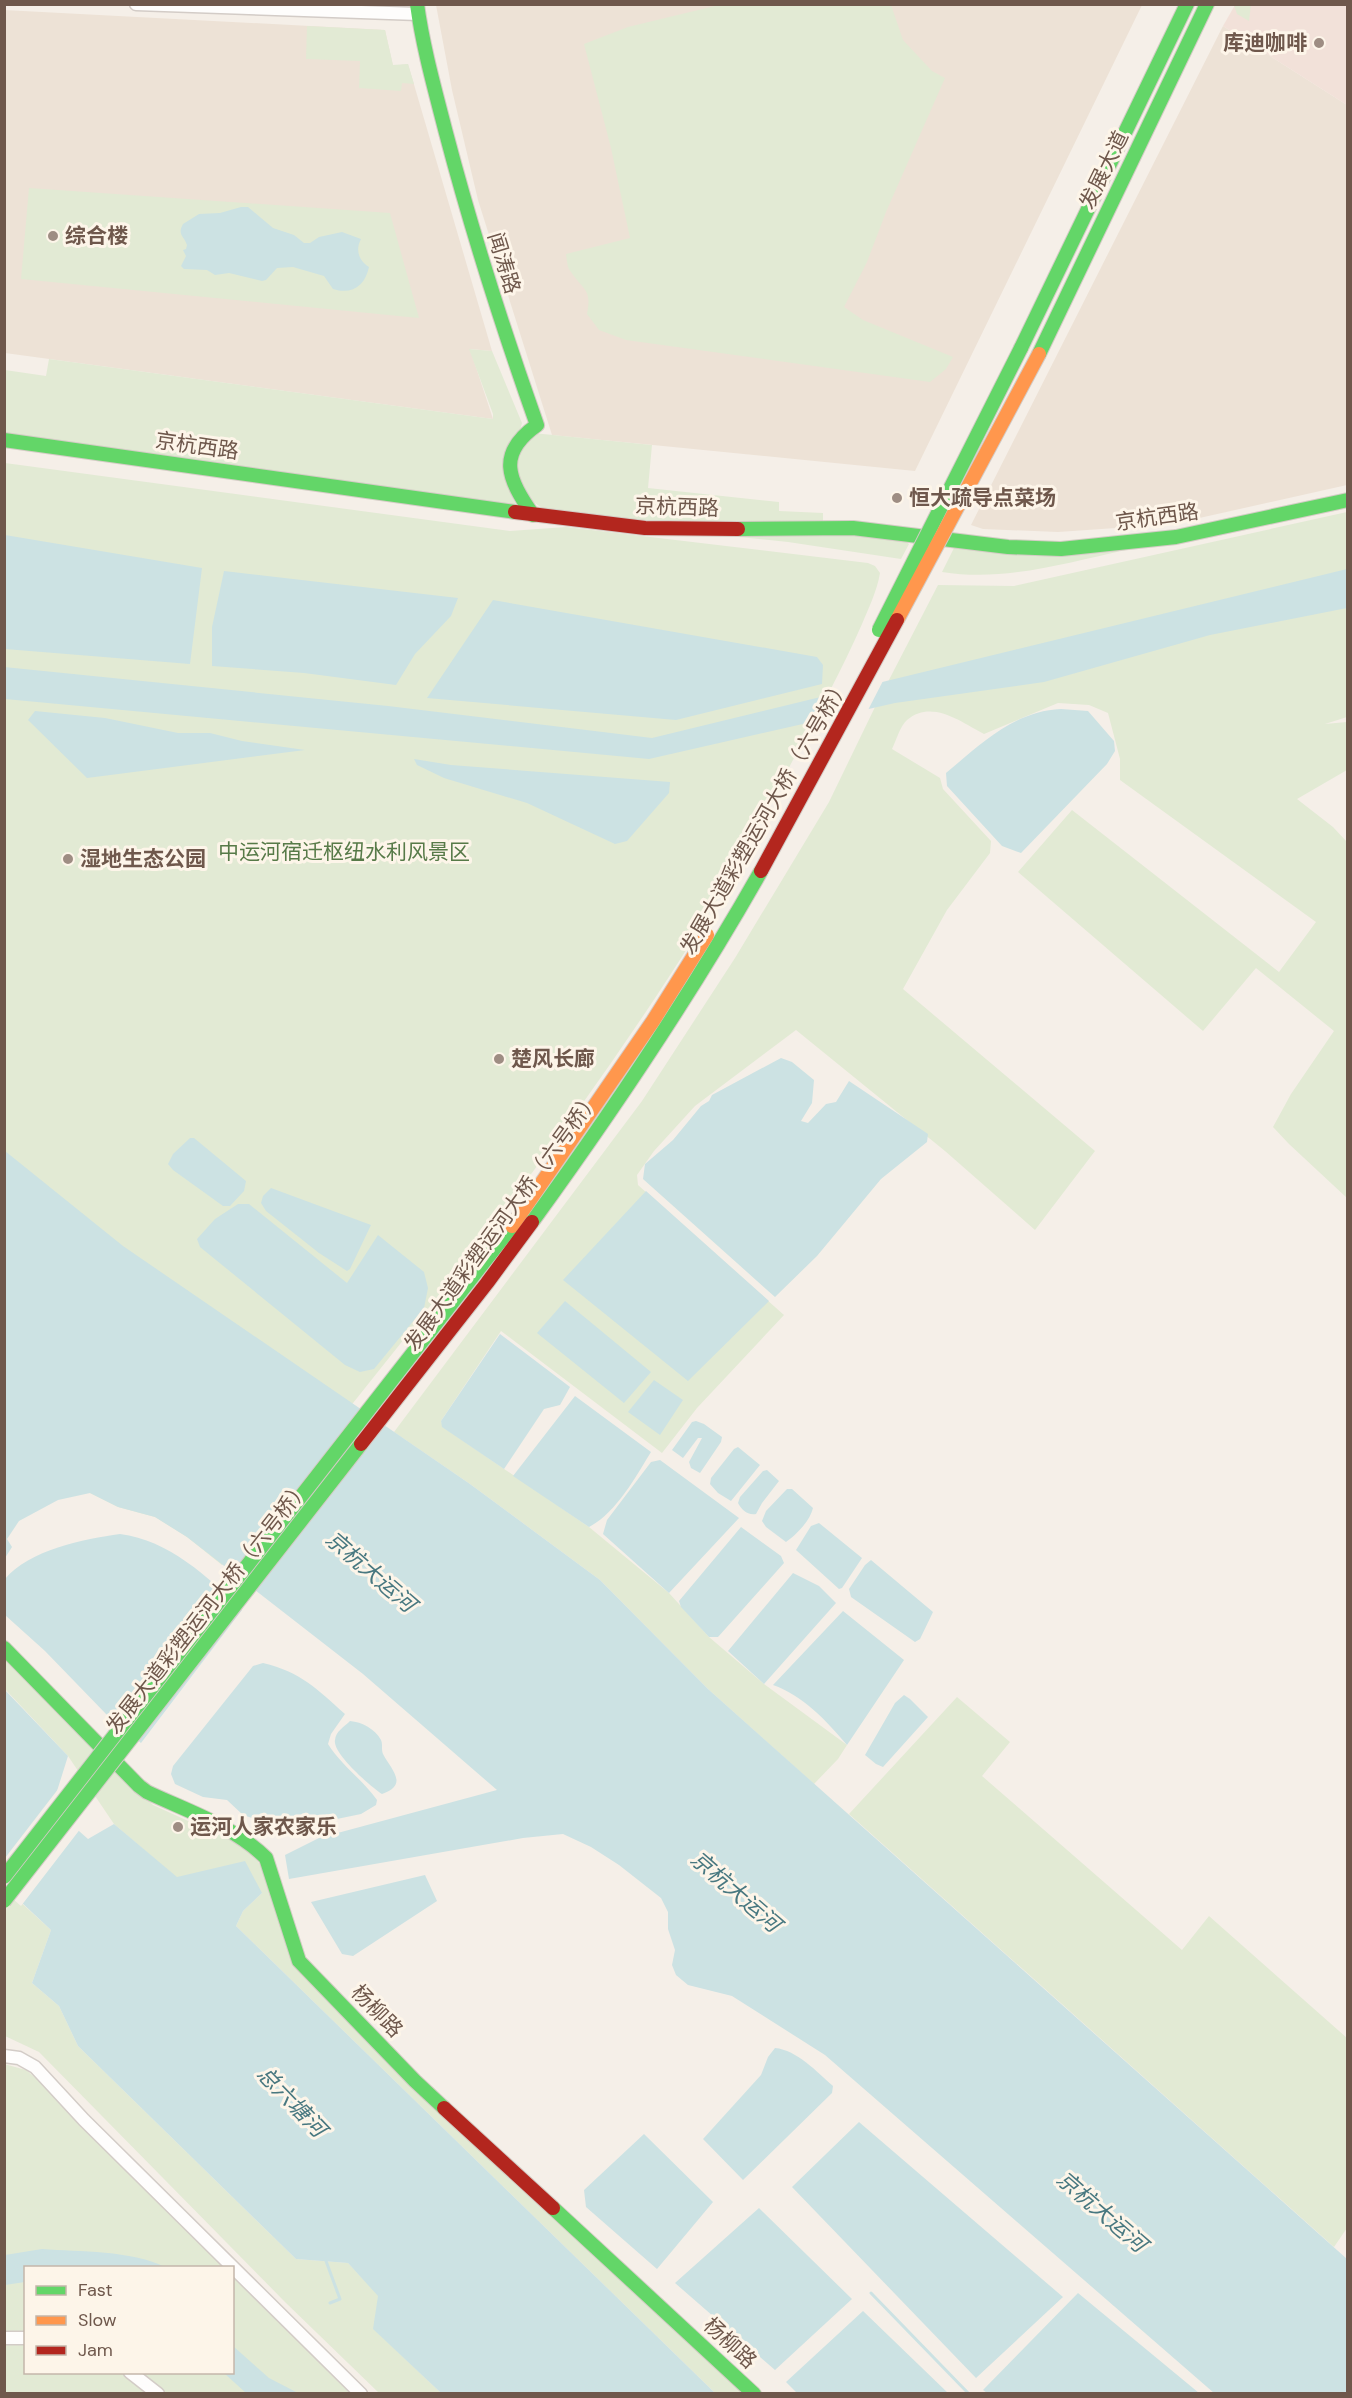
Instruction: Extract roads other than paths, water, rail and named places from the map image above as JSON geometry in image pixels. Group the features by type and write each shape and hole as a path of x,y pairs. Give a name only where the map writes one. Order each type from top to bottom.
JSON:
{"main road":[{"name":"发展大道","path":"1020,348 1187,4"},
{"name":"发展大道","path":"1039,354 1207,4"},
{"name":"闻涛路","path":"417,10 430,73 464,205 499,319 537,425 522,435 509,462 509,472 515,489 533,515"},
{"name":"发展大道彩塑运河大桥（六号桥）","path":"4,1876 518,1218 653,1021 752,862 879,630 1020,348"},
{"name":"发展大道彩塑运河大桥（六号桥）","path":"4,1901 487,1283 575,1163 674,1016 744,901 806,791 1039,354"},
{"name":"京杭西路","path":"4,440 533,515 688,530 853,528 1008,547 1061,549 1176,537 1347,500"},
{"name":"杨柳路","path":"4,1648 139,1786 239,1836 261,1852 266,1858 299,1961 415,2081 754,2394"}],"street":[{"path":"136,4 417,10"},
{"path":"4,2056 19,2058 35,2067 84,2120 232,2266"},
{"path":"234,2268 361,2394"},
{"path":"4,2338 24,2338"},
{"path":"131,2374 158,2394"}],"water":[{"path":"248,207 273,228 294,235 304,243 342,232 361,239 358,247 359,255 369,267 367,274 357,287 340,291 333,289 324,276 293,267 277,268 266,280 262,281 229,273 215,275 207,270 184,269 181,266 186,256 183,250 187,245 181,233 183,224 199,214 220,213"},
{"path":"5,535 202,568 190,664 5,649"},
{"path":"1347,569 1347,608 1210,635 1044,682 895,703 649,759 5,699 4,667 388,706 652,738"},
{"path":"224,571 458,598 451,616 415,654 396,685 304,673 212,666 212,627"},
{"path":"493,600 817,657 823,665 822,684 676,720 427,698"},
{"path":"1061,709 1088,711 1114,741 1115,751 1107,764 1021,853 1002,846 947,786 946,773 985,741 1013,722 1044,711"},
{"path":"35,711 105,718 178,733 210,733 242,741 305,750 87,778 28,720"},
{"path":"414,759 451,765 670,782 669,793 627,841 615,844 527,803 444,778 417,765"},
{"path":"781,1058 792,1062 814,1080 812,1103 801,1121 808,1123 826,1104 836,1102 849,1081 928,1134 927,1142 881,1179 817,1256 775,1297 643,1179 645,1164 673,1140 712,1095"},
{"path":"190,1138 194,1138 246,1181 244,1191 230,1206 223,1206 168,1164 173,1154"},
{"name":"京杭大运河","path":"5,1151 123,1246 470,1484 600,1580 708,1689 1347,2259 1347,2393 1214,2393 825,2055 732,1996 688,1985 676,1975 672,1965 675,1950 668,1929 668,1912 661,1898 619,1865 591,1847 563,1834 523,1838 289,1879 285,1855 319,1838 497,1790 363,1674 187,1537 155,1517 118,1507 90,1493 58,1500 19,1521 7,1539 12,1547 5,1558"},
{"path":"271,1188 371,1225 350,1269 347,1271 319,1253 266,1211 261,1203 263,1196"},
{"path":"646,1191 769,1301 688,1381 563,1280"},
{"path":"238,1204 249,1204 347,1283 378,1235 424,1272 428,1288 424,1308 374,1369 360,1372 345,1365 200,1247 197,1239 215,1219"},
{"path":"565,1301 651,1372 624,1403 537,1333"},
{"path":"500,1334 570,1387 560,1405 544,1409 504,1469 442,1427 441,1421"},
{"path":"654,1380 683,1400 660,1435 628,1412"},
{"path":"575,1396 651,1452 616,1504 599,1521 589,1527 513,1476"},
{"path":"696,1421 722,1437 700,1473 691,1468 689,1462 702,1438 698,1438 683,1458 672,1450 692,1422"},
{"path":"738,1447 760,1465 731,1501 718,1493 710,1484 711,1478"},
{"path":"660,1460 739,1518 669,1593 603,1534 607,1520 651,1462"},
{"path":"767,1470 779,1481 756,1514 748,1513 738,1503 740,1497 763,1471"},
{"path":"787,1489 792,1489 813,1508 802,1527 786,1542 766,1527 762,1521 766,1511"},
{"path":"819,1523 862,1558 842,1588 839,1589 796,1550 811,1526"},
{"path":"741,1527 781,1556 784,1563 718,1637 709,1637 681,1607 679,1601"},
{"path":"120,1534 155,1544 171,1552 201,1573 242,1610 141,1743 106,1714 45,1651 5,1615 5,1579 15,1569 42,1553 90,1539"},
{"path":"871,1560 933,1612 920,1639 915,1642 851,1597 849,1589"},
{"path":"793,1573 819,1586 836,1603 764,1684 728,1651"},
{"path":"843,1611 904,1660 847,1745 804,1702 773,1685"},
{"path":"263,1663 298,1676 317,1689 345,1714 331,1734 328,1744 377,1800 376,1805 361,1814 274,1832 261,1821 243,1815 227,1800 203,1797 175,1784 171,1774 173,1766 253,1666"},
{"name":"总六塘河","path":"4,1689 68,1756 52,1807 88,1839 114,1824 177,1877 245,1861 262,1893 243,1911 236,1926 715,2393 441,2393 373,2329 378,2296 348,2263 296,2259 78,2046 59,2006 32,1983 51,1930 5,1887"},
{"path":"904,1695 928,1717 883,1767 865,1755 895,1703"},
{"path":"350,1721 368,1727 381,1740 383,1754 396,1776 395,1786 390,1790 382,1794 353,1769 340,1753 335,1740 337,1734"},
{"path":"425,1875 437,1901 353,1956 342,1954 311,1902"},
{"path":"775,2048 791,2053 806,2062 833,2086 832,2093 743,2180 703,2139 761,2075 768,2057"},
{"path":"859,2122 1063,2297 976,2378 792,2187"},
{"path":"644,2134 713,2202 657,2269 586,2207 584,2190"},
{"path":"759,2208 852,2299 775,2370 675,2283"},
{"path":"42,2249 89,2252 137,2257 163,2266 24,2266 24,2282 5,2285 5,2255"},
{"path":"1078,2293 1199,2393 987,2393 983,2390"},
{"path":"863,2311 948,2393 797,2393 786,2382"},
{"path":"234,2347 269,2378 298,2393 246,2393 225,2374 234,2374"}],"waterway":[{"path":"326,2261 340,2299 330,2303"},
{"path":"871,2293 969,2394"}],"place":[{"name":"库迪咖啡","path":"1319,43"},
{"name":"综合楼","path":"53,236"},
{"name":"恒大疏导点菜场","path":"897,498"},
{"name":"湿地生态公园","path":"68,859"},
{"name":"楚风长廊","path":"499,1059"},
{"name":"运河人家农家乐","path":"178,1827"}],"park label":[{"name":"中运河宿迁枢纽水利风景区","path":"344,852"}]}
